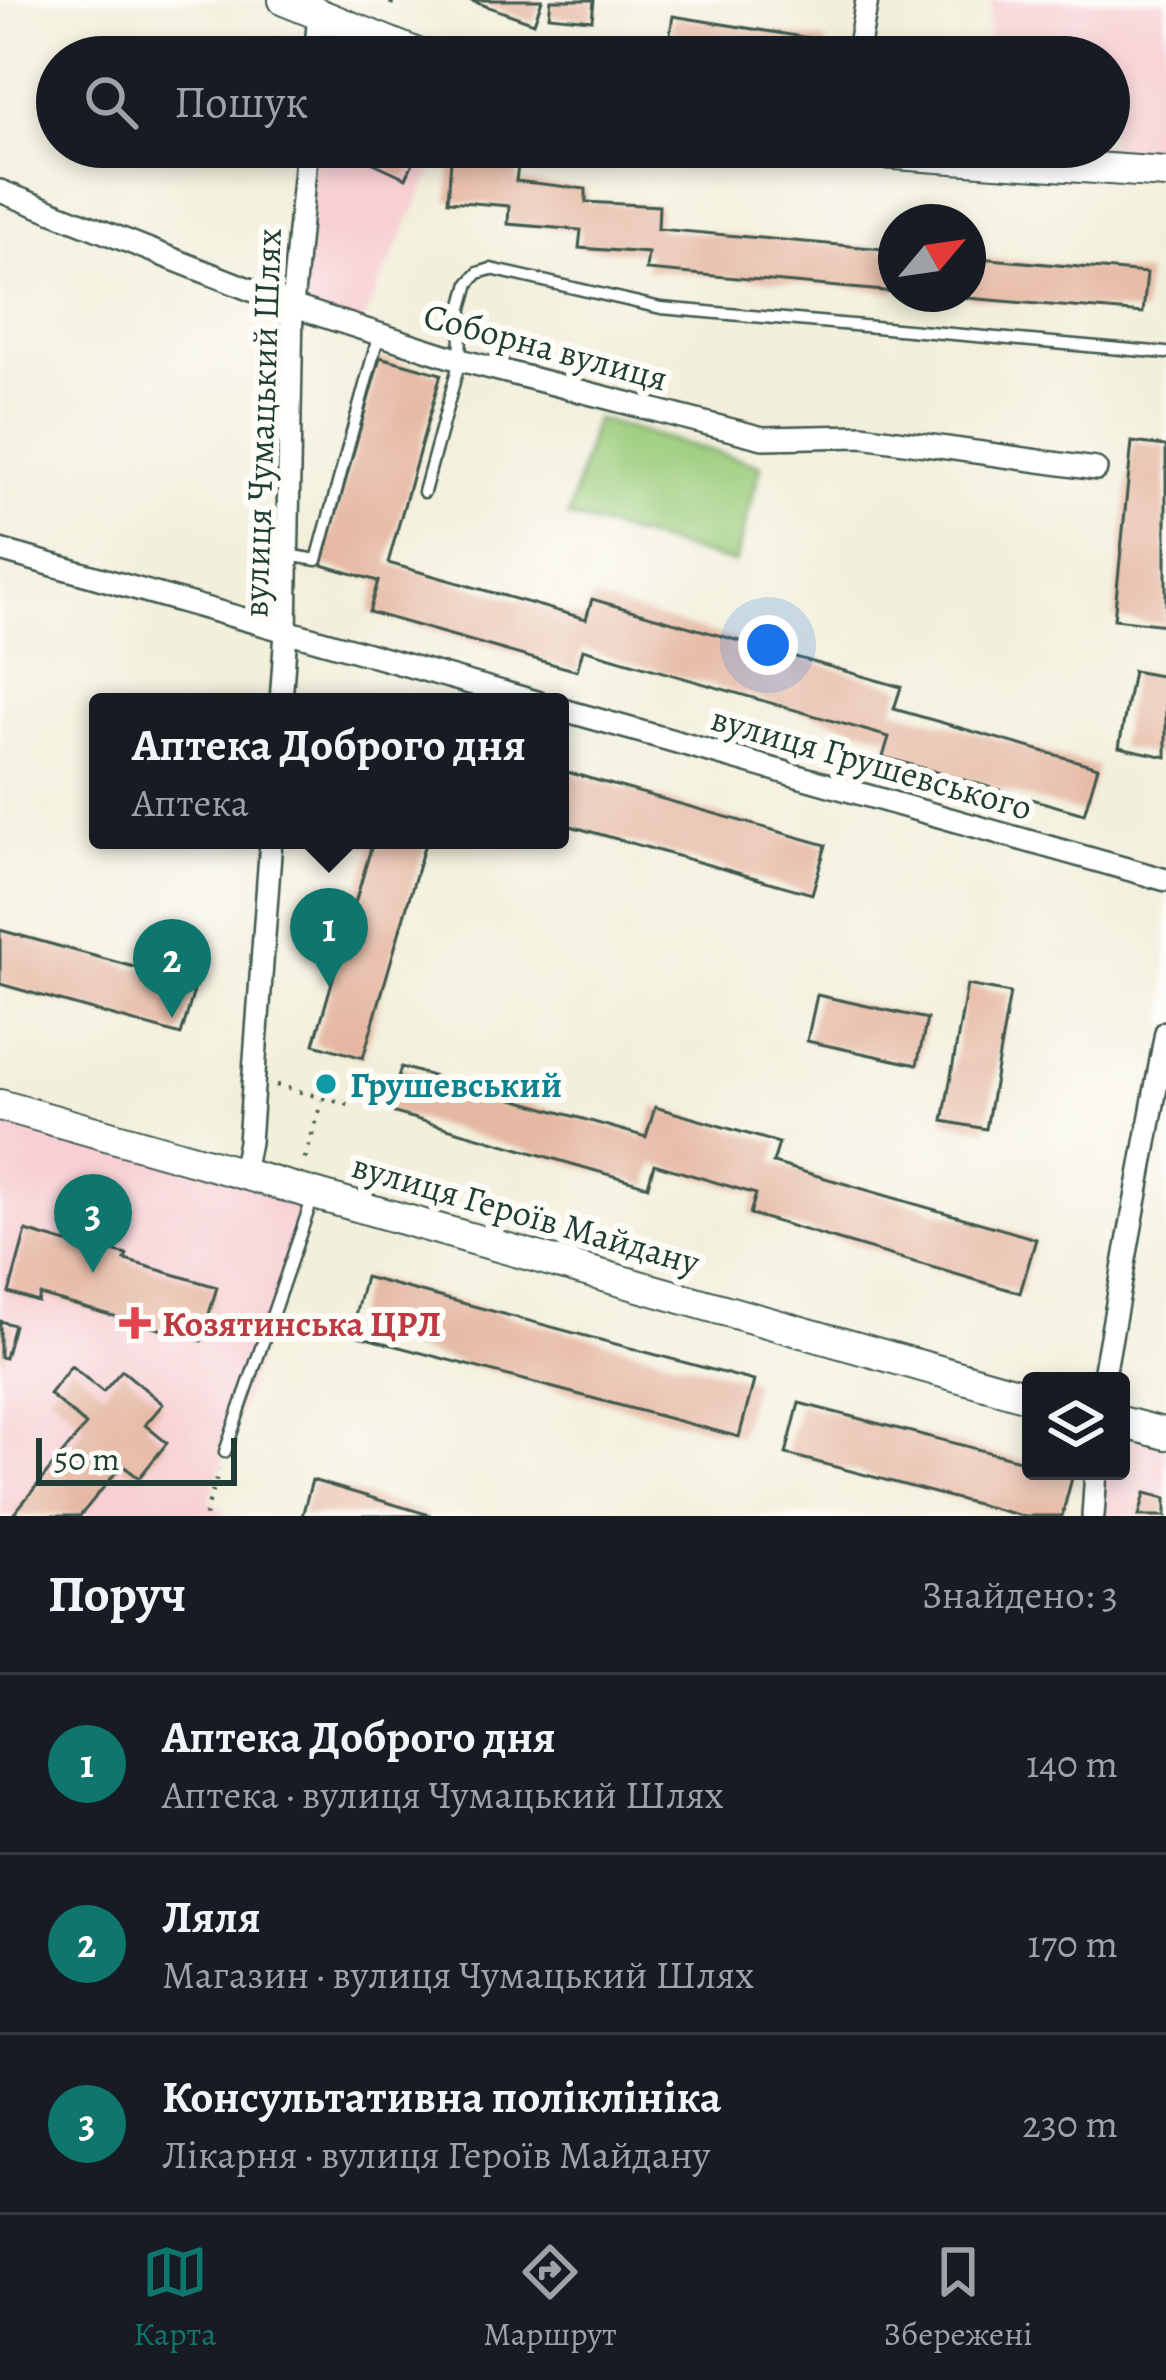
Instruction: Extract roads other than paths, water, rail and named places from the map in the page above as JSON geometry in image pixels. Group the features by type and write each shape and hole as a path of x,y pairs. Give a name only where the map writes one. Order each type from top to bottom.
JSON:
{"street":[{"path":"861,36 867,0"},
{"path":"303,6 310,36"},
{"path":"303,6 375,36"},
{"name":"вулиця Чумацький Шлях","path":"292,306 305,168"},
{"path":"1099,168 1166,173"},
{"path":"0,191 292,306"},
{"name":"Соборна вулиця","path":"379,334 460,360 763,438 862,436 1096,469"},
{"path":"0,550 505,693"},
{"name":"вулиця Чумацький Шлях","path":"282,693 288,556"},
{"name":"вулиця Грушевського","path":"569,712 1166,880"},
{"path":"243,1173 270,849"},
{"path":"1105,1372 1166,1032"},
{"name":"вулиця Героїв Майдану","path":"0,1105 1022,1394"},
{"path":"1130,1424 1166,1434"},
{"path":"1093,1516 1095,1480"}],"lane":[{"path":"424,493 460,360 462,308 469,284 478,273 502,269 661,308 1166,353"},
{"path":"292,306 379,334 317,560 288,556 292,306"},
{"path":"225,1452 314,1194"}],"place":[{"name":"Аптека Доброго дня","path":"329,987"},
{"name":"Ляля","path":"172,1018"},
{"name":"Грушевський","path":"326,1084"},
{"name":"Консультативна поліклініка","path":"93,1273"},
{"name":"Козятинська ЦРЛ","path":"135,1323"}]}
